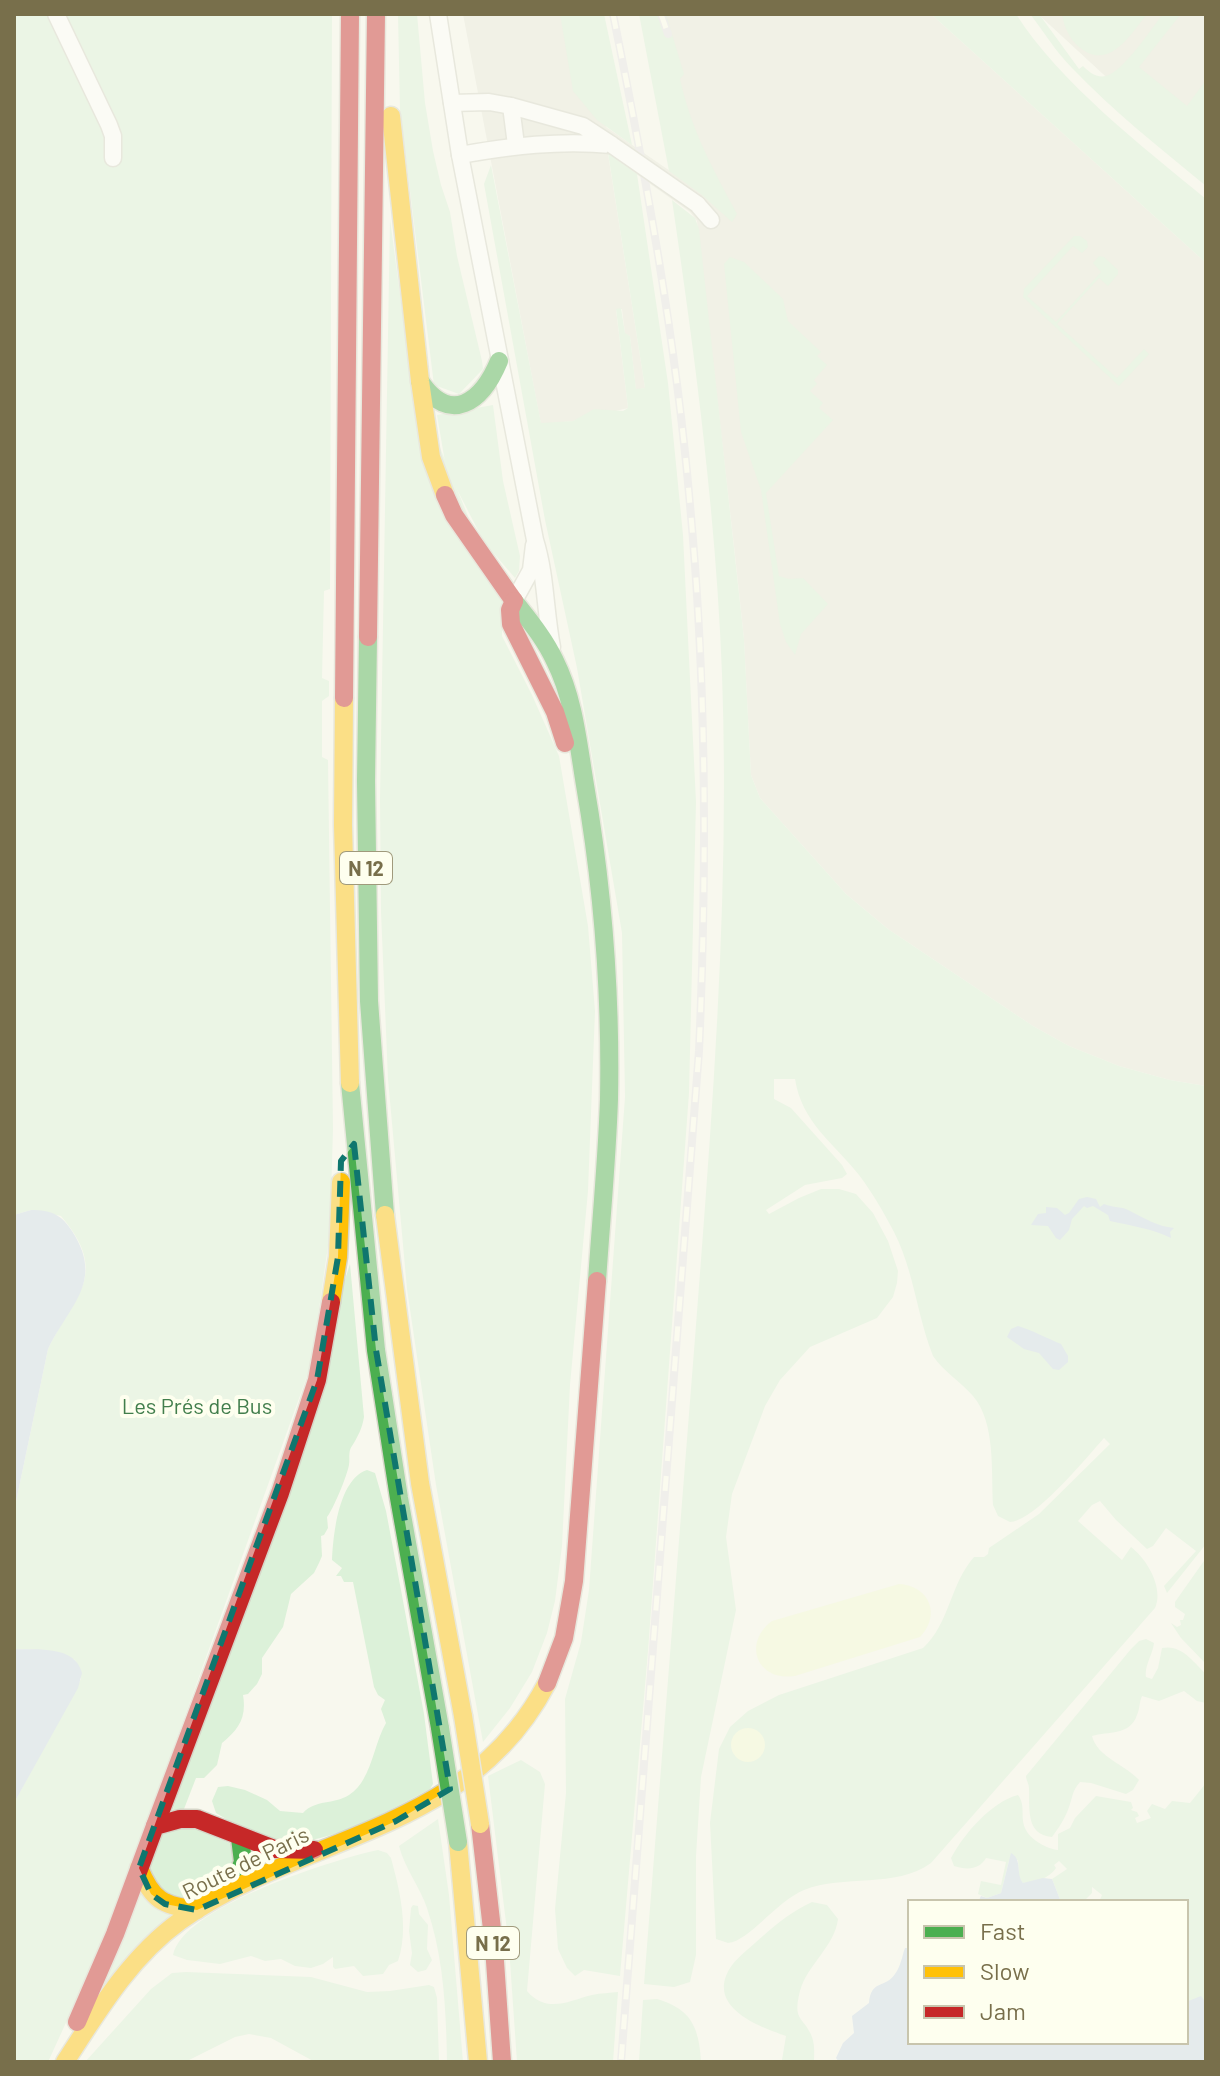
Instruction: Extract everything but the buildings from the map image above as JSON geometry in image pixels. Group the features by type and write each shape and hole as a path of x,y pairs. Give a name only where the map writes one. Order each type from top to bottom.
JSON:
{"main road":[{"name":"N 12","path":"350,14 343,866 346,1033 354,1144 376,1350 458,1842 478,2062"},
{"name":"N 12","path":"376,14 366,781 369,1001 387,1242 420,1483 480,1824 494,1947 502,2062"},
{"path":"328,1849 407,1816 478,1766 511,1736 533,1709 548,1681 563,1640 574,1581 607,1147 610,1067 606,948 594,828 566,687 553,656 467,537 444,495 431,457 391,118 388,14"},
{"path":"420,381 432,398 462,405 481,395 499,361"},
{"path":"514,601 510,610 511,624 548,696 564,738 606,948"},
{"path":"155,1826 280,1493 317,1380 338,1257 341,1161 354,1144"},
{"name":"Route de Paris","path":"63,2062 155,1826 180,1819 197,1819 240,1838 282,1851 328,1849"},
{"path":"231,1890 243,1862 240,1838"},
{"name":"Route de Paris","path":"63,2062 127,1969 158,1939 231,1890 328,1849"},
{"path":"139,1868 147,1887 160,1901 178,1908 197,1910"}],"street":[{"path":"56,14 109,125 113,136 113,158"},
{"path":"438,14 460,155 543,569 553,656"},
{"path":"452,103 489,102 583,126 697,204 711,220"},
{"path":"511,106 516,145"},
{"path":"460,155 516,145 612,145"},
{"path":"514,601 531,570 535,540"}],"highlighted area":[{"path":"354,1144 376,1350 450,1789 396,1821 197,1910 165,1904 151,1894 139,1868 317,1380 338,1257 341,1161"}],"shaded area":[{"path":"463,14 580,14 606,127 686,182 645,14 931,14 1206,263 1206,1086 1119,1066 1069,1046 1033,1026 888,929 846,894 760,798 751,775 744,639 697,221 690,212 608,154 645,388 636,390 630,336 625,334 622,309 616,310 628,408 573,421 541,424"},
{"path":"1038,14 1206,14 1206,169"}],"green space":[{"name":"Les Prés de Bus","path":"14,14 332,14 330,589 324,591 322,678 329,681 329,696 322,701 322,757 328,760 333,1129 330,1232 311,1365 107,1933 48,2062 14,2062 14,1803 81,1679 75,1660 68,1656 14,1649 14,1511 48,1349 77,1299 86,1270 84,1254 76,1236 61,1216 31,1210 14,1215"},
{"path":"398,14 417,14 433,151 450,212 482,361 483,369 459,394 434,385 400,110"},
{"path":"560,14 604,14 632,145 597,120 573,91"},
{"path":"639,14 666,14 684,74 680,79 690,116 737,214 732,222 669,171"},
{"path":"931,14 1016,14 1055,65 1079,89 1206,199 1206,263"},
{"path":"1030,14 1039,14 1079,69 1083,66 1093,74 1106,76 1128,59 1163,14 1181,14 1139,67 1187,106 1206,80 1206,186 1088,84"},
{"path":"1062,14 1147,14 1118,48 1100,55 1090,54 1075,44"},
{"path":"608,153 637,174 668,383 683,535 696,802 689,1093 648,1651 620,1976 584,1970 575,1976 567,1968 558,1949 555,1909 566,1793 565,1699 581,1642 589,1590 625,1097 622,933 577,668 545,520 484,184 491,165 541,423 573,421 594,409 623,411 628,408 616,309 621,308 625,333 630,336 636,389 645,388"},
{"path":"672,200 695,218 699,229 744,639 751,775 760,798 846,894 888,929 1033,1026 1069,1046 1119,1066 1206,1086 1206,1544 1167,1593 1164,1586 1196,1551 1166,1528 1153,1546 1147,1549 1100,1501 1092,1505 1078,1521 1122,1560 1131,1547 1137,1552 1156,1583 1155,1608 931,1863 902,1876 819,1885 804,1890 745,1935 728,1943 716,1939 710,1823 719,1749 730,1727 748,1711 779,1695 923,1648 939,1627 960,1579 974,1557 984,1557 989,1548 1039,1514 1110,1444 1104,1438 1060,1487 1021,1519 1010,1522 998,1516 993,1505 991,1448 986,1420 973,1396 933,1356 906,1262 894,1232 859,1175 811,1120 795,1079 774,1079 774,1099 791,1108 847,1174 842,1178 805,1185 766,1210 769,1214 821,1189 839,1189 856,1194 873,1213 888,1241 898,1271 897,1283 893,1297 877,1318 810,1347 780,1380 765,1406 732,1494 726,1537 736,1610 701,1777 696,1856 696,1955 690,1982 674,1987 644,1984 713,1089 724,840 724,757 719,614 710,496"},
{"path":"390,219 411,377 502,599 502,636 559,756 588,926 595,1011 588,1191 570,1385 562,1546 555,1601 532,1672 510,1708 483,1742 436,1485 407,1289 388,1079 380,799"},
{"path":"1074,236 1087,241 1088,247 1082,253 1073,246 1027,296 1056,322 1101,272 1093,263 1099,256 1118,270 1108,286 1099,278 1057,324 1117,378 1144,349 1149,354 1119,386 1023,297 1024,289"},
{"path":"730,257 744,262 783,299 788,321 821,352 817,356 827,365 814,380 817,384 810,391 823,403 819,408 833,420 766,493 779,576 803,578 828,604 801,634 795,655 786,642 780,624 761,490 741,432 724,264"},
{"path":"493,405 503,481 520,556 515,578 484,542 446,468 437,415"},
{"path":"350,1264 364,1417 350,1450 343,1484 327,1517 328,1528 321,1536 322,1556 314,1573 291,1594 283,1627 262,1658 262,1674 257,1684 243,1695 242,1717 237,1728 222,1743 217,1765 204,1778 196,1778 184,1809 172,1812"},
{"path":"367,1470 375,1473 386,1511 424,1714 433,1784 430,1789 396,1807 336,1834 296,1842 278,1840 246,1829 216,1813 212,1801 218,1787 245,1790 267,1800 280,1811 303,1813 313,1806 343,1798 363,1781 386,1723 381,1709 385,1700 374,1687 353,1582 344,1582 341,1576 336,1576 342,1568 332,1560 336,1522 344,1496 357,1475"},
{"path":"1206,1558 1206,1664 1171,1623 1177,1627 1181,1625 1180,1620 1185,1614 1175,1607 1175,1602"},
{"path":"1146,1639 1154,1643 1146,1677 1152,1679 1162,1648 1175,1649 1187,1655 1206,1674 1206,1703 1197,1701 1184,1691 1159,1701 1142,1696 1134,1722 1124,1730 1092,1736 1100,1750 1139,1780 1133,1790 1126,1794 1080,1782 1057,1830 1052,1837 1043,1835 1033,1826 1026,1776 1131,1649"},
{"path":"521,1760 540,1772 545,1784 527,1991 550,2004 618,1992 613,2062 517,2062 509,1947 488,1776"},
{"path":"1206,1783 1205,2002 1188,2002 1188,1900 1100,1900 1102,1895 1092,1887 1092,1893 1085,1900 1060,1900 1052,1879 1067,1869 1059,1861 1046,1877 1023,1883 1019,1878 1018,1860 1009,1861 1001,1893 987,1898 978,1894 981,1881 1001,1885 1006,1862 986,1858 976,1867 964,1868 954,1866 951,1858 979,1820 998,1804 1018,1795 1027,1832 1039,1843 1058,1850 1058,1834 1070,1828 1075,1818 1096,1796 1131,1802 1131,1810 1139,1816 1135,1818 1137,1823 1151,1818 1147,1811 1152,1804 1165,1809 1172,1801 1190,1803"},
{"path":"438,1819 449,1895 463,2062 447,2062 445,2003 437,1946 427,1908 399,1846"},
{"path":"187,1825 234,1845 231,1875 205,1899 172,1900 149,1872 162,1832"},
{"path":"378,1850 391,1858 403,1923 398,1961 389,1965 383,1974 363,1976 354,1966 335,1969 333,1957 311,1968 295,1966 281,1959 265,1961 251,1956 220,1964 173,1955 183,1937 230,1903 329,1863"},
{"path":"139,1888 175,1915 101,1995"},
{"path":"812,1902 827,1905 838,1919 832,1938 808,1973 798,2001 798,2014 813,2040 814,2062 779,2062 786,2036 753,2022 733,2008 724,1988 726,1976 731,1966 768,1931"},
{"path":"413,1905 418,1906 419,1914 428,1925 427,1949 432,1960 426,1970 418,1972 410,1965 409,1931"},
{"path":"172,1973 311,1977 367,1992 429,1985 434,1987 437,1998 439,2062 315,2062 271,2038 249,2034 235,2037 185,2062 85,2062 151,1989"},
{"path":"657,1999 678,2008 691,2021 698,2039 701,2062 639,2062 643,2000"}],"sand":[{"path":"899,1584 918,1590 929,1603 930,1620 920,1637 795,1676 771,1673 758,1659 758,1640 772,1621"},
{"path":"748,1728 760,1733 765,1745 760,1757 748,1762 736,1757 731,1745 736,1733"}],"water":[{"path":"1079,1199 1096,1199 1100,1207 1104,1204 1124,1208 1156,1224 1174,1228 1170,1232 1171,1238 1110,1221 1108,1215 1093,1206 1084,1206 1060,1240 1048,1226 1031,1225 1038,1214 1046,1213 1046,1207 1057,1208 1065,1215"},
{"path":"31,1210 55,1214 68,1225 81,1249 85,1265 80,1293 48,1349 14,1511 14,1215"},
{"path":"1018,1326 1061,1344 1068,1362 1059,1370 1053,1369 1039,1353 1024,1349 1007,1337 1011,1329"},
{"path":"14,1649 63,1653 78,1664 82,1673 78,1688 14,1803"},
{"path":"1011,1853 1017,1859 1023,1883 1052,1879 1060,1900 979,1900 981,1896 987,1898 1001,1893"},
{"path":"905,1948 908,1948 908,2044 1188,2044 1188,2001 1201,1996 1204,2000 1206,1995 1206,2062 839,2062 836,2058 843,2043 854,2033 852,2016 869,2003 872,1990 891,1979"}],"railway":[{"path":"613,14 659,259 684,443 700,642 704,846 699,1051 621,2062"},
{"path":"661,14 668,34"}],"traffic: fast":[{"path":"420,381 431,395 443,403 464,403 484,388 499,361"},
{"path":"514,601 546,645 567,690 597,863 607,980 609,1059 607,1145 597,1281"},
{"path":"368,637 369,1001 385,1215"},
{"path":"350,1083 376,1350 440,1728"},
{"path":"440,1728 458,1842"},
{"path":"231,1890 243,1862 240,1838"}],"traffic: slow":[{"path":"391,116 420,381 431,457 445,495"},
{"path":"344,698 343,825 350,1083"},
{"path":"331,1302 338,1257 341,1182"},
{"path":"385,1215 420,1483 463,1716"},
{"path":"65,2062 130,1968 162,1935 228,1892 429,1802 474,1772 514,1733 547,1683"},
{"path":"463,1716 480,1824"},
{"path":"458,1842 478,2062"},
{"path":"139,1868 149,1888 160,1900 197,1910"}],"traffic: jam":[{"path":"344,698 350,14"},
{"path":"368,637 376,14"},
{"path":"445,495 454,515 514,601"},
{"path":"514,601 510,610 511,624 555,712 565,743"},
{"path":"547,1683 564,1638 574,1581 597,1281"},
{"path":"155,1826 280,1493 317,1380 331,1302"},
{"path":"77,2022 115,1934 155,1826 180,1819 197,1819 274,1849 314,1850"},
{"path":"480,1824 494,1947 502,2062"}]}
